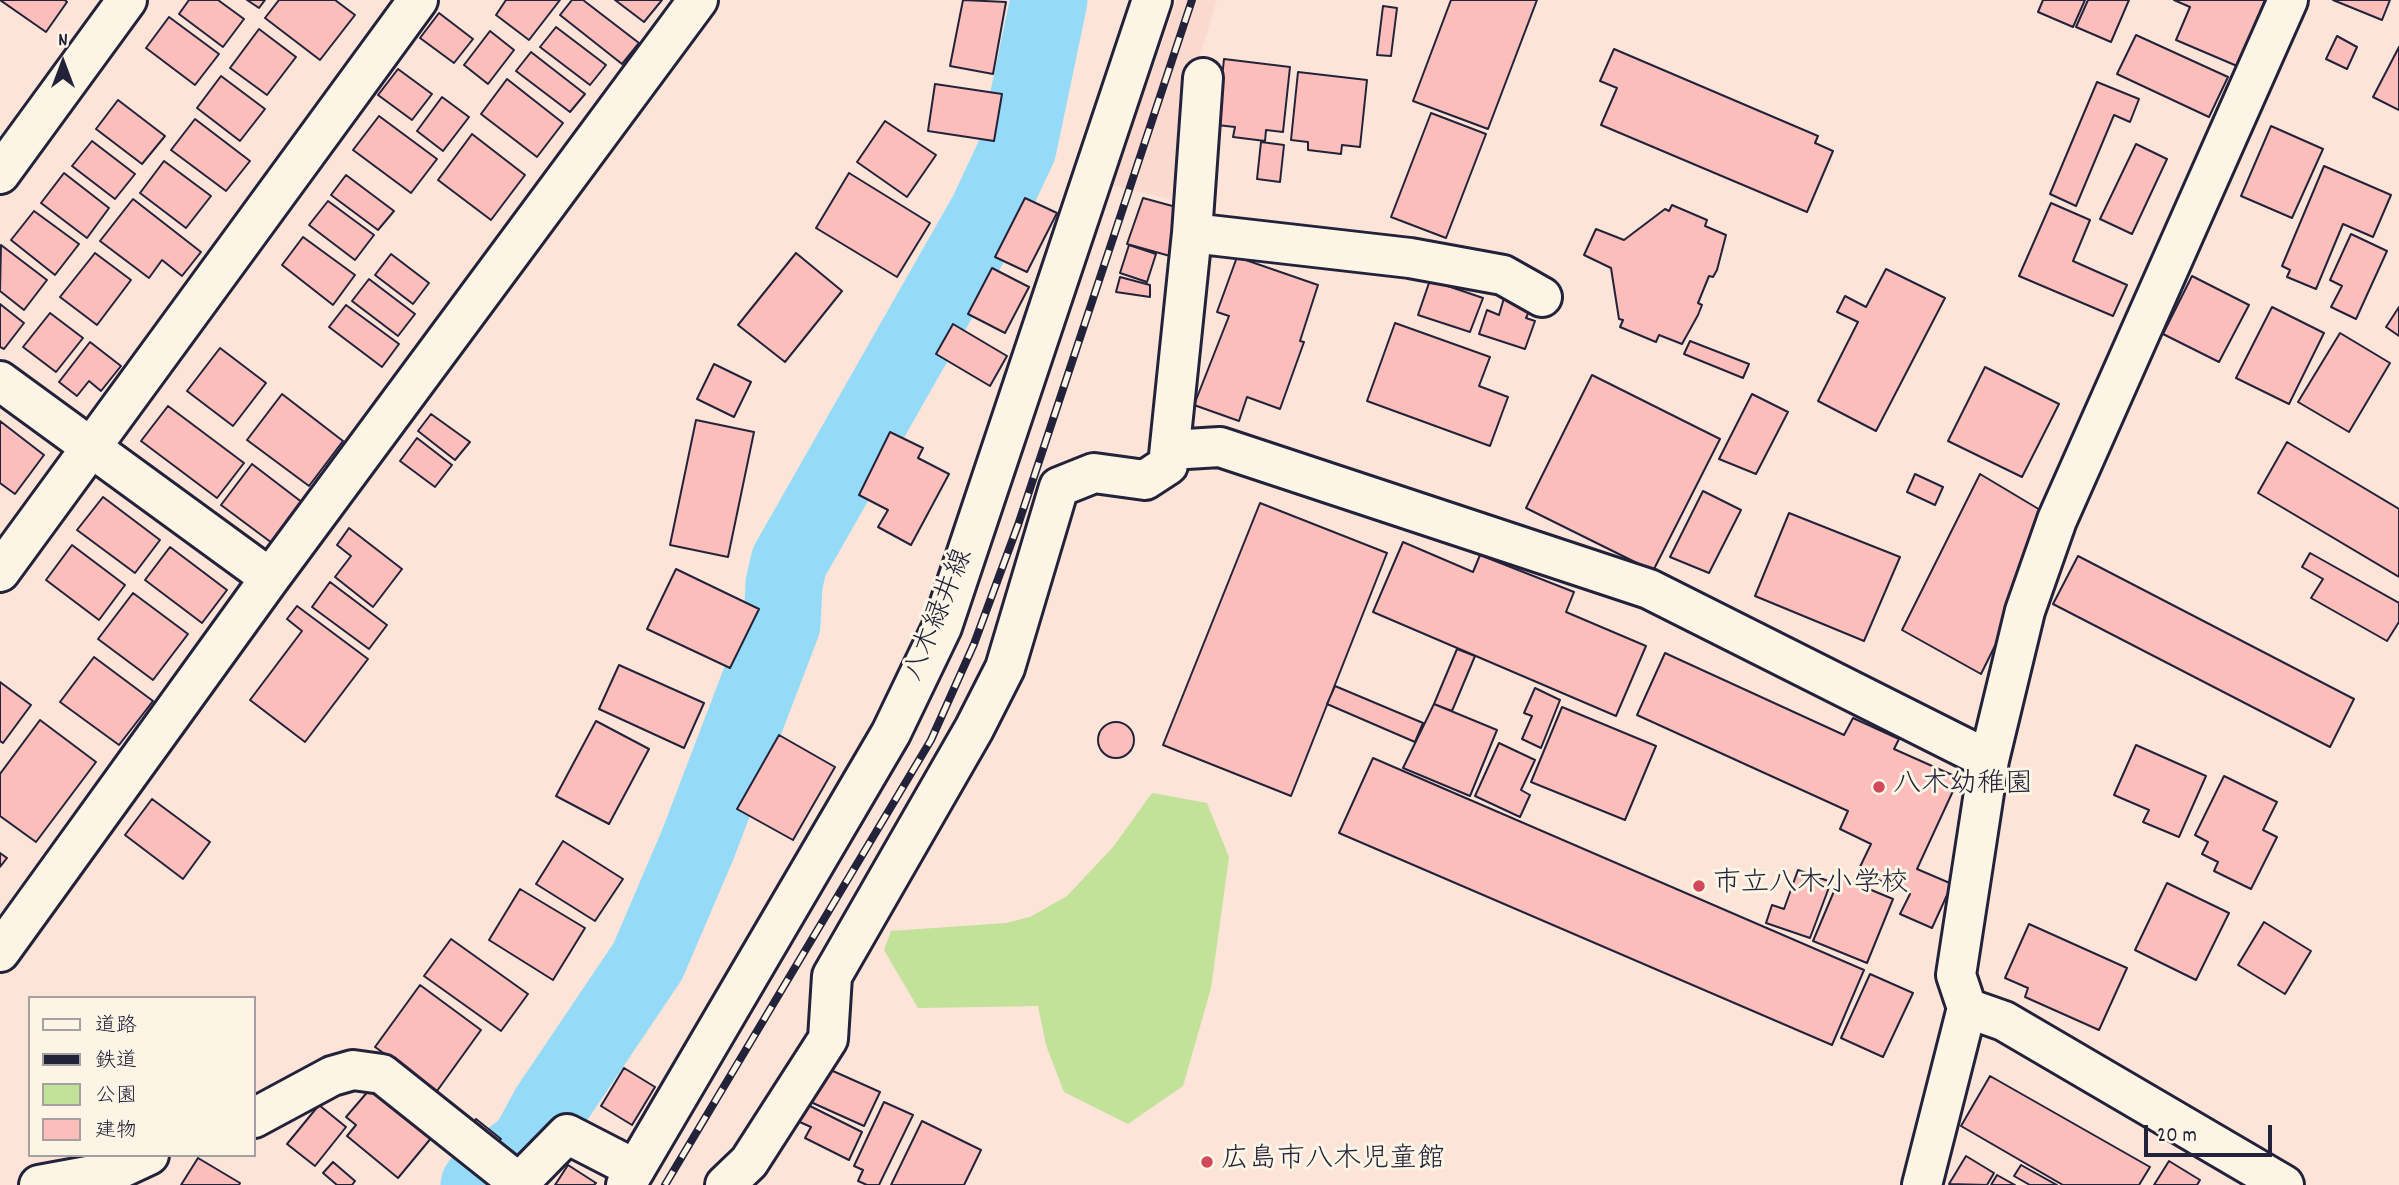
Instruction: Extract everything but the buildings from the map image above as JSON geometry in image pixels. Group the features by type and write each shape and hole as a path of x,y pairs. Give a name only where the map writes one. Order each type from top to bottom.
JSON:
{"street":[{"path":"0,174 127,0"},
{"path":"0,952 270,578 698,0"},
{"name":"八木緑井線","path":"631,1177 891,733 942,627 1152,0"},
{"path":"1922,1185 1967,1008 1956,975 1989,760 2025,611 2057,520 2288,0"},
{"path":"0,572 403,5"},
{"path":"725,1185 749,1162 828,1039 832,976 974,729 1004,668 1059,487 1094,473 1146,480 1168,465 1192,233 1203,78"},
{"path":"1192,233 1450,265 1503,275 1542,298"},
{"path":"0,381 270,578"},
{"path":"1170,450 1220,447 1649,589 1989,760"},
{"path":"1967,1008 2004,1021 2284,1185"},
{"path":"256,1117 332,1076 353,1070 382,1074 518,1184 567,1134 631,1177"},
{"path":"39,1185 115,1171 145,1157"}],"shaded area":[{"path":"1177,0 1217,0 1193,78 1177,201 1112,185"}],"green space":[{"path":"1152,793 1207,803 1229,857 1211,988 1183,1086 1128,1124 1064,1092 1046,1045 1038,1006 918,1008 884,950 891,931 1006,923 1030,917 1067,896 1113,847"}],"waterway":[{"path":"479,1185 529,1145 549,1108 648,961 698,844 782,624 784,584 789,562 987,214 1018,148 1049,0"}],"railway":[{"path":"665,1185 931,740 974,644 1018,525 1192,0"}],"place":[{"name":"八木幼稚園","path":"1879,787"},
{"name":"市立八木小学校","path":"1699,886"},
{"name":"広島市八木児童館","path":"1207,1162"}]}
